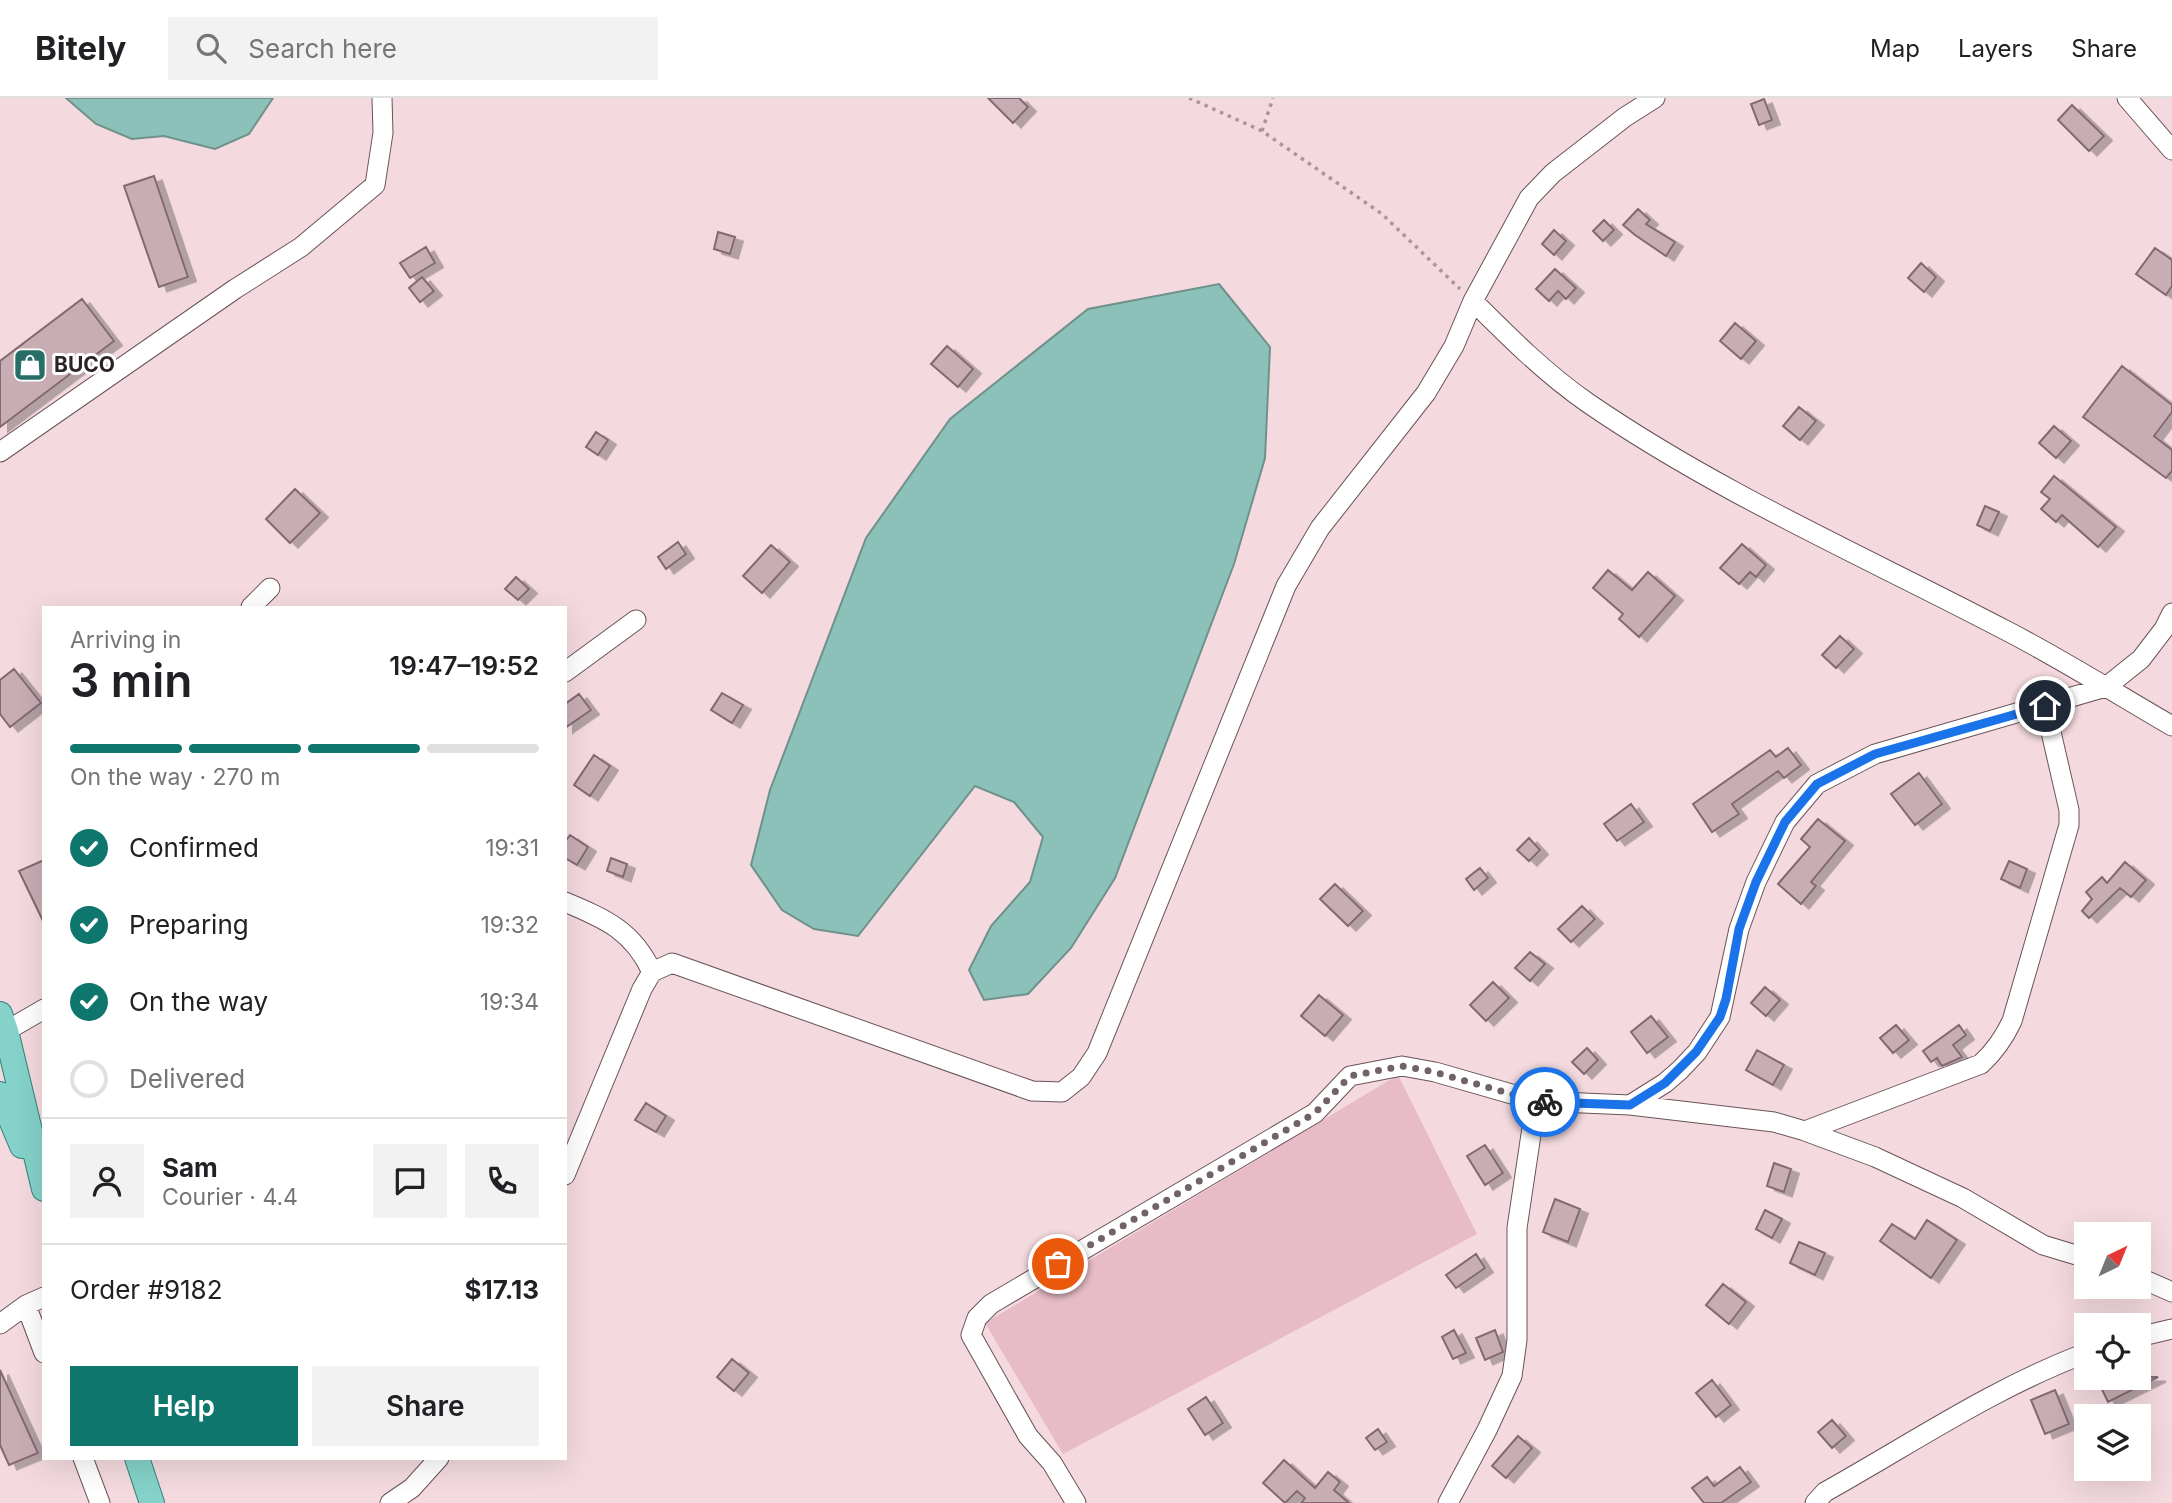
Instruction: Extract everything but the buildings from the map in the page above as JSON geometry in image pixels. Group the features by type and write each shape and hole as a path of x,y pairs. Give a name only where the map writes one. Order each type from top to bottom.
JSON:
{"main road":[{"path":"3,1022 42,1184"},
{"path":"0,1094 18,1139 42,1186"},
{"path":"138,1460 152,1503"}],"street":[{"path":"0,452 235,289 301,247 375,185 383,133 382,98"},
{"path":"567,1170 642,989 652,972 672,963 1032,1091 1062,1092 1081,1077 1097,1053 1286,586 1320,528 1426,393 1454,346 1473,301 1528,198 1553,173 1625,117 1655,98"},
{"path":"2127,98 2172,150"},
{"path":"1473,301 1518,346 1576,393 1641,438 1810,533 2008,631 2172,726"},
{"path":"252,606 270,587"},
{"path":"1630,1105 1680,1070 1720,1017 1739,929 1756,882 1785,822 1817,784 1875,754 2106,687 2141,659 2164,629 2172,613"},
{"path":"567,671 636,620"},
{"path":"1805,1131 1981,1064 1996,1050 2005,1036 2012,1021 2069,825 2069,810 2045,706"},
{"path":"567,903 623,931 642,950 652,972"},
{"path":"3,1022 42,1010"},
{"path":"1076,1503 1052,1463 1028,1436 971,1335 978,1318 991,1304 1315,1113 1350,1076 1402,1066 1434,1072 1536,1101 1630,1105 1774,1122 1875,1157 1963,1198 2042,1244 2074,1254"},
{"path":"1448,1503 1512,1376 1517,1340 1517,1228 1536,1101"},
{"path":"2151,1283 2172,1292"},
{"path":"0,1324 35,1301 42,1341"},
{"path":"2151,1334 2172,1329"},
{"path":"1815,1503 1825,1492 2004,1389 2047,1367 2074,1357"},
{"path":"84,1460 100,1503"},
{"path":"390,1503 412,1488 437,1460"}],"path":[{"path":"1189,98 1262,131 1382,214 1473,301"},
{"path":"1262,131 1273,98"}],"shaded area":[{"path":"66,98 273,98 249,134 215,149 164,136 132,139 96,124"},
{"path":"1219,284 1270,347 1265,458 1234,564 1115,878 1071,948 1028,994 984,1000 969,970 991,926 1030,882 1043,837 1014,802 975,786 858,936 814,929 782,910 751,865 770,790 866,538 950,419 1088,309"},
{"path":"1398,1075 1477,1234 1063,1454 985,1323"}],"way so far":[{"path":"1058,1264 1315,1113 1350,1076 1402,1066 1545,1102"}],"place":[{"name":"BUCO","path":"30,365"}],"route":[{"path":"1545,1102 1630,1105 1665,1083 1696,1052 1720,1017 1739,929 1756,882 1785,822 1817,784 1875,754 2045,706"}]}
